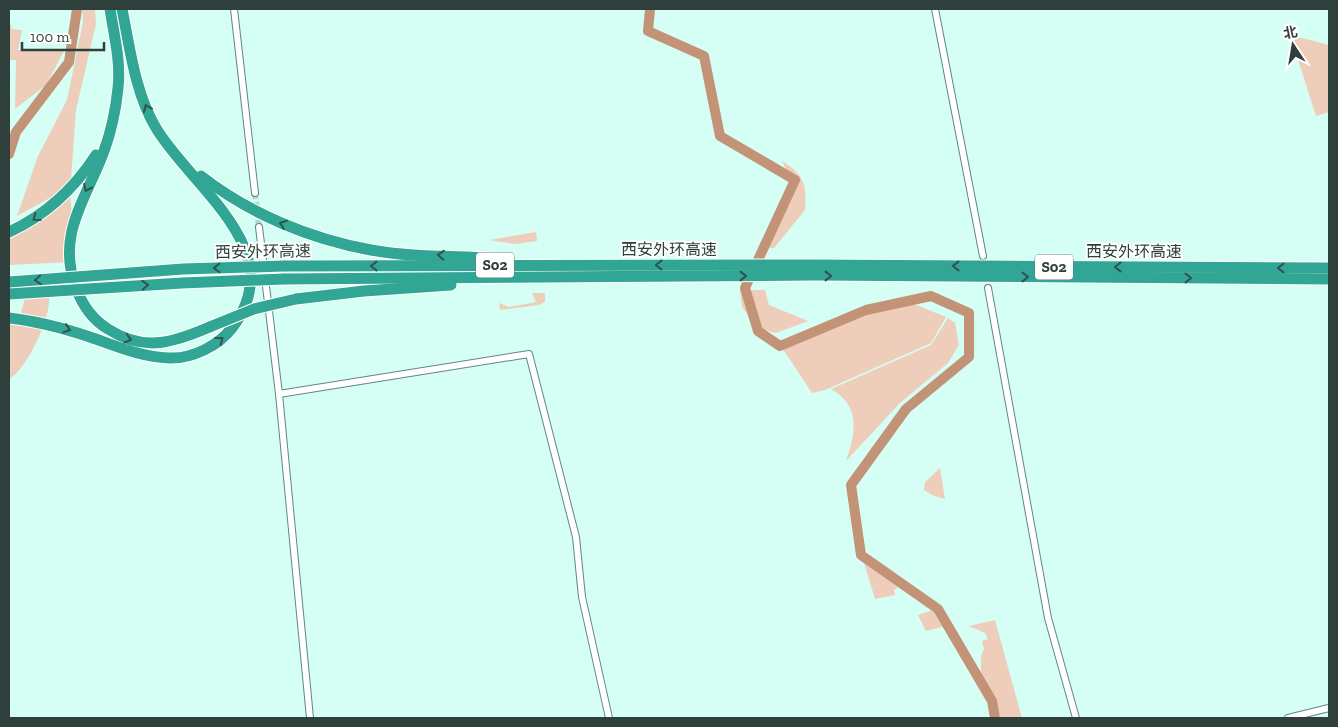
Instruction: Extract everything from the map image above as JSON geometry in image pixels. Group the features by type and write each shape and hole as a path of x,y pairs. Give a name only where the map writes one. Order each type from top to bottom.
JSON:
{"highway":[{"path":"110,9 118,61 118,87 105,150 77,210 70,234 71,273 79,295 100,325 117,335 134,341 160,344 182,339 254,309 296,299 364,291 610,271"},
{"path":"14,319 59,327 146,356 172,358 190,356 210,348 226,337 238,321 247,298 249,272 246,254 238,232 227,215 155,128 142,97 132,61 122,9"},
{"path":"9,232 28,223 61,199 86,171 100,149 114,109"},
{"path":"172,149 200,175 233,198 272,219 319,238 372,250 610,271"},
{"name":"西安外环高速","path":"9,282 183,269 284,266 610,271"},
{"name":"西安外环高速","path":"9,294 182,283 284,279 610,271 1329,268"},
{"name":"西安外环高速","path":"779,270 1329,279"}],"street":[{"path":"234,9 255,193"},
{"path":"935,9 983,256"},
{"path":"259,227 279,394 310,718"},
{"path":"988,288 1048,618 1076,718"},
{"path":"279,394 530,354 576,537 582,597 610,718"},
{"path":"1288,718 1329,708"}],"shaded area":[{"path":"82,9 95,9 96,24 76,110 70,193 74,236 72,262 9,265 9,232 61,202 57,194 17,216 38,156 67,100 83,22"},
{"path":"9,20 12,29 22,30 18,50 64,51 46,85 15,109 16,60 9,60"},
{"path":"1290,35 1329,45 1329,112 1316,116"},
{"path":"782,161 795,171 802,181 805,193 805,210 774,248 760,249 782,218 790,197 788,174"},
{"path":"536,232 537,241 515,244 489,240"},
{"path":"740,290 765,290 769,305 808,321 776,333 757,328 742,307"},
{"path":"532,293 545,293 545,302 539,305 500,310 499,303 509,307 536,302"},
{"path":"49,297 46,317 36,342 23,365 9,379 9,323 18,324 25,298"},
{"path":"894,301 914,304 946,317 931,343 825,390 812,393 779,343 817,333"},
{"path":"948,318 955,323 959,345 948,363 900,403 846,461 854,430 854,421 847,403 831,389 931,345"},
{"path":"940,468 945,499 934,496 924,490 925,482"},
{"path":"862,556 901,585 894,590 895,595 875,599"},
{"path":"936,609 950,625 926,631 918,615"},
{"path":"995,620 1022,718 994,718 994,706 981,672 981,656 984,649 982,641 988,639 985,633 969,626"}],"waterway":[{"path":"9,154 16,132 69,62 77,9"},
{"path":"650,9 648,31 704,56 720,136 795,180 745,288 758,331 780,346 866,310 931,296 969,313 969,357 906,409 851,485 861,555 938,609 992,701 995,718"}],"tunnel":[{"path":"255,193 259,227"}]}
